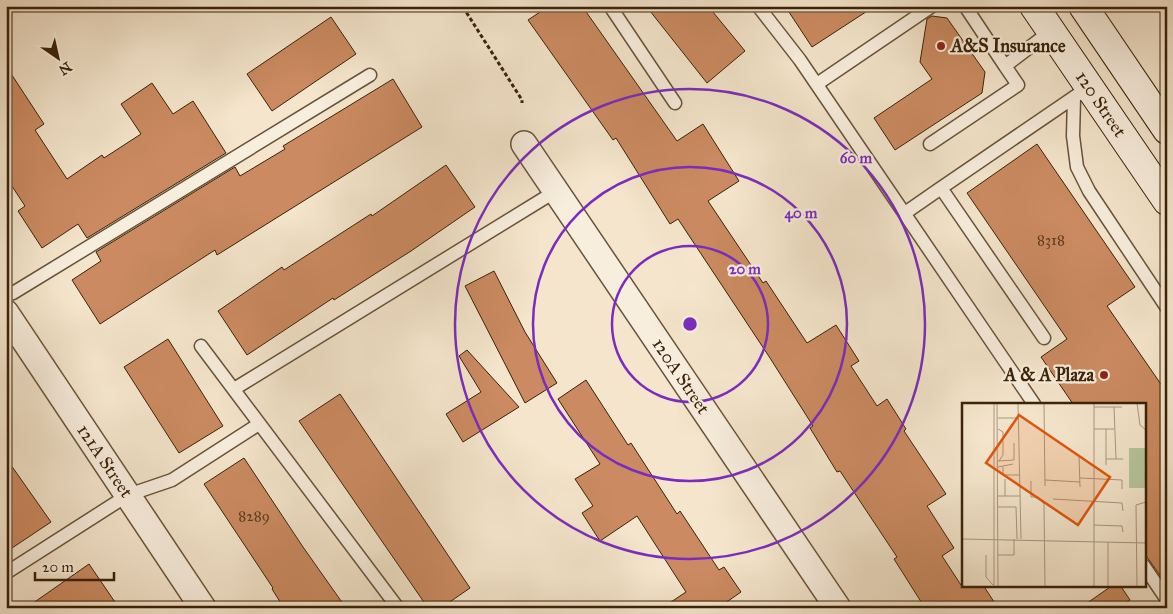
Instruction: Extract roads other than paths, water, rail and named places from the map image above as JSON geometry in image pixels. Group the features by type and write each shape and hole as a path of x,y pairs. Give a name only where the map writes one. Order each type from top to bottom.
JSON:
{"main road":[{"name":"120 Street","path":"1034,6 1051,31 1082,92 1167,201"},
{"path":"1083,6 1167,130"}],"street":[{"name":"120A Street","path":"524,144 838,608"},
{"name":"121A Street","path":"6,313 204,608"}],"lane":[{"path":"610,6 675,103"},
{"path":"758,6 800,60 1033,403"},
{"path":"816,84 932,6"},
{"path":"930,144 1018,85 965,6"},
{"path":"1005,66 1051,31"},
{"path":"6,294 20,289 370,75"},
{"path":"905,214 1082,92"},
{"path":"1082,92 1073,136 1077,167 1089,191 1167,308"},
{"path":"941,188 1044,338"},
{"path":"234,389 556,191"},
{"path":"200,346 398,608"},
{"path":"6,573 128,495 172,480 259,424"},
{"path":"1146,568 1162,582 1167,600"}],"place":[{"name":"A&S Insurance","path":"941,46"},
{"name":"A & A Plaza","path":"1104,375"}]}
